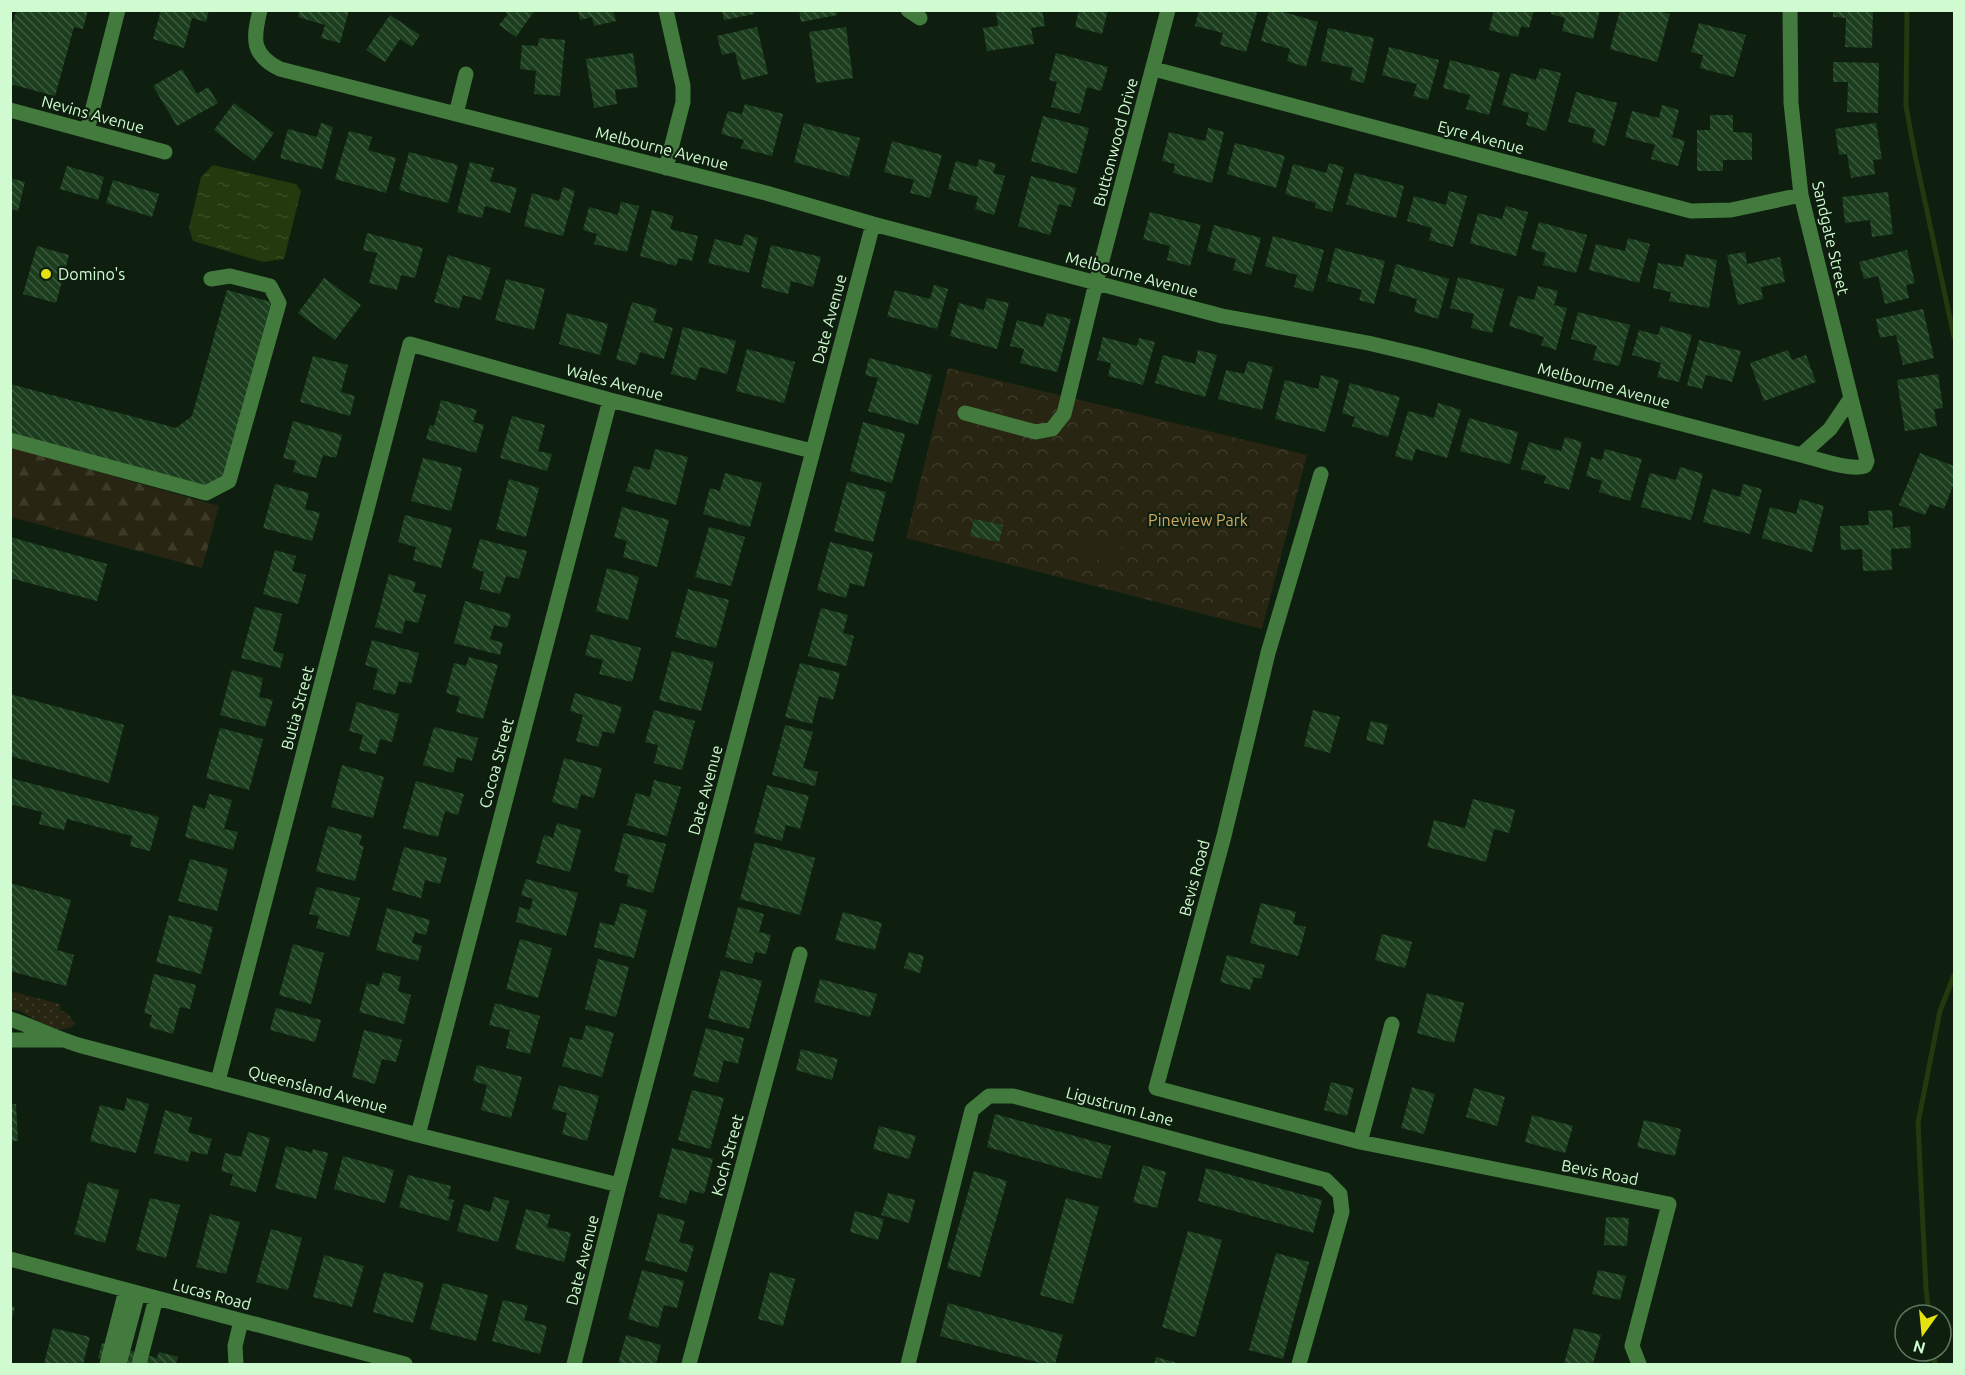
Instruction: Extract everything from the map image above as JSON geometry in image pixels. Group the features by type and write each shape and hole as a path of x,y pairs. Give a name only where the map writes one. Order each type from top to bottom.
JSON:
{"street":[{"path":"87,131 118,10"},
{"name":"Melbourne Avenue","path":"260,10 255,43 267,62 280,69 766,194 1222,316 1419,355 1802,456 1859,468 1865,466 1867,461 1851,398"},
{"path":"666,10 683,86 683,102 666,168"},
{"name":"Buttonwood Drive","path":"965,413 1036,432 1052,429 1064,414 1168,10"},
{"name":"Sandgate Street","path":"1790,10 1791,103 1801,195 1851,398"},
{"name":"Eyre Avenue","path":"1154,69 1691,211 1731,210 1801,195"},
{"path":"456,114 466,74"},
{"name":"Nevins Avenue","path":"10,110 165,152"},
{"name":"Date Avenue","path":"574,1365 619,1185 651,1071 873,224"},
{"path":"10,441 206,493 229,481 279,303 270,286 230,276 211,279"},
{"name":"Wales Avenue","path":"410,344 610,400 812,452"},
{"name":"Butia Street","path":"218,1081 410,344"},
{"path":"1802,456 1830,429 1851,398"},
{"name":"Cocoa Street","path":"418,1135 610,400"},
{"name":"Bevis Road","path":"1321,474 1268,653 1224,836 1156,1088 1360,1142 1669,1204 1632,1346 1639,1365"},
{"name":"Koch Street","path":"689,1365 800,954"},
{"name":"Queensland Avenue","path":"10,1019 62,1040 418,1135 619,1185"},
{"path":"1360,1142 1392,1024"},
{"path":"10,1040 62,1040"},
{"name":"Ligustrum Lane","path":"908,1365 972,1110 989,1096 1013,1096 1326,1180 1340,1194 1341,1212 1299,1365"},
{"name":"Lucas Road","path":"10,1259 405,1365"},
{"path":"106,1365 132,1291"},
{"path":"119,1365 132,1291"},
{"path":"139,1365 156,1298"},
{"path":"237,1365 235,1346 241,1321"}],"green space":[{"name":"Pineview Park","path":"948,368 1307,455 1262,629 906,538"},
{"path":"10,447 219,506 202,568 11,517"},
{"path":"1084,533 1123,541 1118,565 1079,555"},
{"path":"10,991 60,1004 60,1010 67,1013 75,1024 59,1029 11,1009"}],"water":[{"path":"213,165 296,184 301,191 284,259 263,262 193,241 189,228 201,177"}],"building":[{"path":"18,10 88,10 83,29 74,27 55,96 10,84 10,33"},
{"path":"161,10 209,10 206,22 192,18 184,48 153,39"},
{"path":"300,10 349,10 340,43 321,38 325,25 298,17"},
{"path":"503,10 535,10 516,37 499,25 508,14"},
{"path":"578,10 613,10 616,21 594,26 592,17 580,20"},
{"path":"722,10 754,10 754,14 724,20"},
{"path":"799,10 836,10 837,15 801,22"},
{"path":"996,10 1042,10 1045,26 1031,28 1034,44 987,51 983,28 998,26"},
{"path":"1079,10 1108,10 1102,34 1075,27"},
{"path":"1199,10 1249,10 1257,13 1246,52 1220,45 1223,33 1195,26"},
{"path":"1269,10 1277,10 1318,22 1306,67 1287,61 1290,49 1261,41"},
{"path":"1494,10 1534,10 1529,28 1521,26 1518,37 1489,30"},
{"path":"1552,10 1600,10 1593,39 1562,31 1565,18 1551,14"},
{"path":"1620,10 1656,10 1670,14 1657,62 1610,49"},
{"path":"1833,10 1873,10 1872,48 1845,47 1846,18 1833,17"},
{"path":"390,15 420,35 412,47 400,39 385,62 366,50"},
{"path":"1699,23 1746,35 1734,77 1700,68 1703,55 1691,52"},
{"path":"757,27 768,74 742,80 735,52 722,55 717,36"},
{"path":"846,27 853,78 816,83 809,32"},
{"path":"1328,28 1374,38 1364,83 1350,80 1353,68 1321,61"},
{"path":"539,38 565,40 560,96 534,94 536,71 520,69 522,45 538,46"},
{"path":"1389,47 1439,60 1428,100 1413,96 1417,84 1382,75"},
{"path":"633,53 638,87 615,90 617,104 594,108 586,59"},
{"path":"1056,53 1108,67 1101,91 1087,87 1080,114 1051,107 1057,82 1049,80"},
{"path":"1450,60 1500,73 1489,115 1466,109 1470,95 1443,88"},
{"path":"1833,62 1879,63 1878,113 1847,112 1848,82 1833,82"},
{"path":"1540,68 1561,73 1546,131 1526,125 1529,113 1502,105 1511,73 1536,80"},
{"path":"182,69 197,94 208,87 218,103 177,126 153,86"},
{"path":"1576,92 1617,103 1605,146 1592,142 1595,129 1568,122"},
{"path":"234,103 274,133 254,161 214,130"},
{"path":"745,104 783,114 772,156 741,148 744,140 721,134 728,111 742,114"},
{"path":"1662,105 1679,110 1672,137 1685,141 1678,166 1651,159 1655,145 1625,137 1632,111 1659,118"},
{"path":"1710,115 1733,115 1733,132 1752,133 1752,160 1723,160 1723,171 1697,171 1697,130 1710,130"},
{"path":"1043,116 1089,128 1077,174 1031,161"},
{"path":"321,123 333,127 322,169 280,158 288,129 317,137"},
{"path":"804,123 860,138 849,177 794,162"},
{"path":"1876,123 1882,159 1873,160 1875,174 1851,178 1847,154 1839,155 1835,129"},
{"path":"1208,128 1224,132 1212,183 1173,173 1175,164 1162,161 1169,132 1205,141"},
{"path":"349,131 372,137 368,150 396,158 386,193 335,179"},
{"path":"892,141 942,155 930,198 910,193 914,180 884,172"},
{"path":"1235,143 1285,156 1276,188 1227,174"},
{"path":"409,152 458,165 448,203 399,190"},
{"path":"979,159 996,164 993,173 1005,176 994,215 975,209 978,197 948,189 956,161 977,167"},
{"path":"470,162 494,168 490,181 517,188 510,213 485,206 482,218 457,212"},
{"path":"1329,163 1344,167 1332,212 1315,208 1316,203 1285,194 1293,164 1326,173"},
{"path":"67,166 104,177 98,200 60,189"},
{"path":"1355,173 1404,186 1396,218 1346,204"},
{"path":"1031,176 1076,188 1071,207 1059,204 1050,235 1018,226"},
{"path":"10,178 25,182 18,211 10,209"},
{"path":"113,180 159,194 152,217 106,203"},
{"path":"563,187 575,191 563,236 524,226 532,193 559,201"},
{"path":"1449,191 1467,196 1453,247 1429,240 1432,228 1407,221 1414,196 1446,205"},
{"path":"1888,192 1893,234 1872,237 1870,220 1845,223 1842,197"},
{"path":"621,202 639,206 627,252 594,244 597,234 583,230 589,207 618,215"},
{"path":"1506,206 1528,212 1516,256 1470,243 1478,213 1502,219"},
{"path":"652,210 674,216 670,229 698,236 692,261 679,258 676,266 640,256"},
{"path":"1150,212 1201,225 1190,266 1167,260 1170,246 1143,239"},
{"path":"1539,222 1587,235 1576,273 1543,265 1546,253 1531,249"},
{"path":"1214,225 1261,238 1251,275 1233,270 1236,259 1207,251"},
{"path":"367,233 423,248 415,278 401,275 397,290 369,283 377,253 363,250"},
{"path":"745,234 758,238 749,273 708,263 715,239 742,246"},
{"path":"1273,236 1324,250 1313,292 1294,287 1297,275 1265,266"},
{"path":"1628,238 1650,244 1639,283 1589,270 1596,244 1625,251"},
{"path":"771,245 821,257 813,287 791,281 788,294 761,287"},
{"name":"Domino's","path":"37,246 69,255 56,303 23,294"},
{"path":"1335,248 1385,261 1374,304 1359,300 1362,290 1327,281"},
{"path":"1907,250 1915,283 1906,285 1909,298 1885,304 1878,276 1864,279 1859,262"},
{"path":"1745,252 1747,264 1780,257 1785,282 1761,287 1763,299 1738,305 1727,255"},
{"path":"1686,254 1717,260 1709,308 1669,301 1671,292 1653,288 1658,263 1683,267"},
{"path":"448,255 491,268 481,300 463,295 459,309 434,302"},
{"path":"1396,264 1449,279 1438,319 1414,312 1417,299 1389,291"},
{"path":"1458,277 1504,289 1492,333 1471,328 1474,314 1450,308"},
{"path":"324,278 361,305 335,340 298,313"},
{"path":"506,279 545,289 534,330 495,320"},
{"path":"934,285 948,289 937,329 887,316 895,290 930,299"},
{"path":"1538,286 1558,291 1554,305 1567,308 1556,350 1541,345 1544,337 1509,326 1518,296 1534,300"},
{"path":"227,290 271,302 224,476 203,488 10,436 10,384 176,428 192,416"},
{"path":"987,298 1009,303 997,349 950,336 959,303 984,310"},
{"path":"632,302 657,309 653,322 673,328 664,359 640,352 636,365 616,359"},
{"path":"1923,309 1934,358 1903,365 1896,335 1880,338 1876,319"},
{"path":"1578,312 1630,325 1619,366 1593,360 1597,346 1571,339"},
{"path":"567,313 608,324 600,355 559,344"},
{"path":"1047,313 1071,319 1057,372 1020,363 1024,349 1010,346 1017,320 1043,327"},
{"path":"1661,326 1692,335 1679,382 1657,377 1661,363 1632,355 1639,330 1658,335"},
{"path":"683,327 736,341 727,374 700,367 696,380 671,374"},
{"path":"1103,337 1137,346 1139,338 1155,342 1143,385 1108,376 1111,363 1097,360"},
{"path":"1699,340 1741,351 1732,382 1706,375 1702,389 1687,385"},
{"path":"747,349 795,362 784,403 736,391"},
{"path":"1198,350 1217,355 1205,397 1155,383 1163,355 1195,364"},
{"path":"1788,350 1792,360 1806,355 1816,382 1764,401 1750,363"},
{"path":"313,356 348,365 341,392 355,396 350,416 300,402"},
{"path":"869,358 932,375 918,425 868,411 878,378 865,375"},
{"path":"1248,361 1273,367 1262,410 1218,399 1226,370 1244,374"},
{"path":"1938,374 1943,408 1934,409 1937,426 1905,431 1897,380"},
{"path":"1321,375 1339,380 1325,432 1275,419 1285,380 1318,389"},
{"path":"1350,383 1400,397 1388,437 1352,426 1355,417 1342,413"},
{"path":"441,400 477,410 473,422 484,425 476,453 426,439 430,425 434,426"},
{"path":"1438,403 1461,410 1447,458 1416,449 1412,461 1395,456 1408,411 1434,418"},
{"path":"512,416 545,425 538,451 552,454 547,471 500,458"},
{"path":"1469,418 1518,432 1510,464 1460,451"},
{"path":"293,421 342,435 336,458 323,455 316,478 293,472 296,461 283,458"},
{"path":"863,422 905,434 892,483 850,471"},
{"path":"1565,437 1582,442 1569,490 1544,483 1546,476 1521,469 1529,442 1561,451"},
{"path":"655,449 688,457 676,505 626,491 634,466 650,470"},
{"path":"1605,449 1642,459 1630,501 1599,492 1602,481 1586,476 1591,457 1602,460"},
{"path":"1920,453 1954,466 1954,483 1944,509 1930,504 1925,515 1899,505"},
{"path":"423,458 462,468 451,511 411,501"},
{"path":"1680,467 1703,474 1691,520 1641,507 1650,473 1676,480"},
{"path":"725,473 762,483 750,527 703,514 710,488 720,491"},
{"path":"509,479 539,488 526,537 496,529"},
{"path":"847,482 886,492 873,542 834,531"},
{"path":"275,484 309,493 305,509 320,513 312,541 263,528"},
{"path":"1743,484 1762,489 1750,534 1703,522 1712,489 1740,497"},
{"path":"1800,499 1824,506 1812,552 1762,538 1770,507 1796,514"},
{"path":"622,507 669,520 657,567 623,557 627,541 614,537"},
{"path":"1892,510 1893,528 1910,526 1911,548 1891,549 1892,570 1863,571 1862,549 1841,550 1840,526 1869,525 1868,511"},
{"path":"405,515 452,528 441,568 413,560 416,547 398,542"},
{"path":"974,519 1003,525 999,542 970,536"},
{"path":"709,527 745,537 731,586 695,577"},
{"path":"10,537 107,564 97,601 10,578"},
{"path":"480,539 527,551 519,579 506,576 500,594 480,589 484,572 472,568"},
{"path":"830,542 873,553 864,587 850,583 846,598 817,590"},
{"path":"275,550 296,556 292,571 306,575 298,604 263,594"},
{"path":"607,568 639,577 628,620 596,611"},
{"path":"389,574 416,582 413,592 426,595 418,623 405,620 402,634 375,627"},
{"path":"688,589 729,600 716,648 675,637"},
{"path":"465,601 511,614 507,628 494,625 490,639 503,643 500,655 454,643"},
{"path":"255,607 282,614 273,651 284,654 280,668 241,658"},
{"path":"821,608 848,615 843,633 854,636 846,666 808,656"},
{"path":"591,634 641,648 632,682 599,674 603,660 585,655"},
{"path":"372,640 419,653 411,684 399,681 395,695 373,689 378,669 365,665"},
{"path":"672,651 714,662 701,711 659,700"},
{"path":"469,657 498,665 483,719 456,712 460,697 446,693 454,663 466,666"},
{"path":"800,663 840,673 833,700 819,696 812,724 785,717"},
{"path":"232,670 263,678 259,697 273,700 265,727 220,715"},
{"path":"575,693 622,707 614,734 603,731 598,747 576,741 583,715 570,711"},
{"path":"10,694 124,725 109,783 10,756"},
{"path":"357,702 399,714 392,742 380,739 376,754 359,750 363,735 349,731"},
{"path":"654,710 695,721 682,770 654,763 658,745 645,742"},
{"path":"1313,710 1340,717 1330,753 1304,746"},
{"path":"1371,721 1388,725 1383,745 1366,740"},
{"path":"785,725 813,732 803,768 818,772 815,786 772,775"},
{"path":"434,727 478,738 472,761 457,757 453,773 423,765"},
{"path":"220,728 263,739 249,790 206,778"},
{"path":"564,758 602,768 594,798 581,794 577,809 552,802"},
{"path":"342,765 384,777 373,818 331,807"},
{"path":"10,778 159,817 150,851 130,846 132,836 67,819 64,830 39,824 42,812 10,804"},
{"path":"654,780 681,787 667,836 627,825 636,793 650,797"},
{"path":"416,781 464,794 458,815 445,811 438,837 403,828"},
{"path":"767,785 809,796 800,829 786,825 782,841 754,833"},
{"path":"209,794 232,800 224,829 238,832 233,850 185,837 193,805 205,809"},
{"path":"1473,799 1515,810 1509,833 1494,829 1486,862 1427,847 1434,820 1465,828"},
{"path":"557,823 581,830 570,872 536,863 544,835 553,838"},
{"path":"328,826 362,835 359,845 364,846 355,881 316,871"},
{"path":"624,833 666,844 653,893 626,886 629,875 614,871"},
{"path":"755,842 815,858 800,915 740,899"},
{"path":"404,847 447,858 440,884 425,880 421,898 392,890"},
{"path":"190,859 228,869 217,911 178,901"},
{"path":"526,879 578,893 566,936 516,922 519,907 530,910 533,899 521,895"},
{"path":"10,883 71,900 57,950 74,955 66,986 10,971"},
{"path":"317,887 360,898 349,937 316,928 319,916 309,914"},
{"path":"621,903 647,910 634,958 594,947 600,922 614,926"},
{"path":"1261,903 1296,912 1293,924 1306,927 1298,956 1250,943"},
{"path":"738,907 764,914 759,932 771,935 766,954 755,952 752,964 725,957"},
{"path":"387,908 430,920 426,935 415,932 412,943 422,946 418,961 376,950"},
{"path":"843,912 882,923 875,950 835,940"},
{"path":"169,915 213,927 201,974 156,962"},
{"path":"1382,934 1412,942 1405,968 1375,960"},
{"path":"520,939 552,948 538,998 506,989"},
{"path":"293,944 324,953 311,1004 279,995"},
{"path":"909,952 924,956 920,973 904,968"},
{"path":"1227,955 1265,965 1261,979 1254,977 1250,990 1220,982"},
{"path":"598,959 629,967 616,1017 585,1009"},
{"path":"721,970 762,981 749,1029 708,1018"},
{"path":"383,972 401,977 398,991 411,995 404,1024 359,1012 367,983 379,986"},
{"path":"154,974 196,985 190,1009 180,1007 173,1034 149,1027 152,1015 144,1013"},
{"path":"820,979 877,994 870,1017 814,1002"},
{"path":"1427,993 1464,1003 1454,1043 1417,1033"},
{"path":"495,1003 540,1016 530,1054 506,1048 510,1030 489,1025"},
{"path":"276,1008 321,1020 315,1042 270,1030"},
{"path":"586,1025 614,1033 602,1077 562,1066 570,1037 582,1040"},
{"path":"706,1028 744,1038 738,1064 724,1060 718,1083 693,1076"},
{"path":"364,1030 402,1040 396,1062 382,1059 375,1084 352,1077"},
{"path":"801,1049 838,1059 832,1080 796,1070"},
{"path":"477,1065 522,1077 511,1118 481,1110 487,1085 473,1081"},
{"path":"1331,1082 1354,1088 1347,1116 1324,1110"},
{"path":"559,1085 599,1096 587,1141 562,1134 567,1113 552,1109"},
{"path":"1412,1087 1435,1094 1424,1134 1401,1128"},
{"path":"1474,1088 1505,1097 1497,1126 1466,1117"},
{"path":"692,1090 724,1098 710,1149 678,1140"},
{"path":"127,1098 149,1104 136,1153 90,1141 100,1105 124,1111"},
{"path":"10,1104 16,1104 18,1141 10,1141"},
{"path":"165,1110 192,1118 188,1132 212,1139 207,1155 191,1151 188,1162 154,1153"},
{"path":"995,1114 1111,1146 1101,1179 987,1147"},
{"path":"1532,1115 1573,1126 1565,1153 1525,1142"},
{"path":"1644,1120 1681,1129 1675,1156 1637,1147"},
{"path":"879,1126 916,1136 909,1159 873,1149"},
{"path":"248,1132 270,1138 256,1192 230,1185 233,1174 221,1171 225,1153 241,1157"},
{"path":"286,1146 312,1153 313,1149 328,1153 316,1199 275,1188"},
{"path":"672,1148 713,1159 704,1194 690,1190 686,1204 659,1197"},
{"path":"343,1156 394,1170 385,1203 334,1189"},
{"path":"1143,1165 1166,1172 1157,1208 1133,1202"},
{"path":"1206,1168 1322,1200 1313,1233 1198,1201"},
{"path":"974,1171 1007,1181 980,1277 947,1268"},
{"path":"408,1175 451,1186 448,1199 454,1200 449,1221 399,1207"},
{"path":"88,1182 119,1190 105,1243 74,1234"},
{"path":"888,1193 915,1200 909,1223 881,1215"},
{"path":"494,1197 509,1201 498,1242 457,1231 464,1204 490,1212"},
{"path":"150,1198 180,1205 166,1258 136,1250"},
{"path":"1066,1198 1099,1207 1073,1304 1040,1295"},
{"path":"526,1209 550,1215 547,1227 571,1233 564,1262 515,1249"},
{"path":"855,1211 884,1219 878,1240 850,1232"},
{"path":"658,1213 685,1221 679,1242 694,1246 687,1272 645,1260"},
{"path":"210,1214 240,1222 226,1274 196,1267"},
{"path":"1606,1217 1629,1218 1627,1246 1604,1245"},
{"path":"271,1229 302,1238 288,1290 256,1282"},
{"path":"1188,1231 1222,1240 1195,1337 1162,1327"},
{"path":"1276,1253 1309,1262 1283,1359 1249,1350"},
{"path":"324,1255 364,1266 352,1307 313,1297"},
{"path":"642,1270 684,1281 677,1308 664,1305 658,1328 628,1319"},
{"path":"1598,1270 1626,1276 1620,1300 1592,1294"},
{"path":"384,1272 424,1283 413,1323 373,1312"},
{"path":"770,1272 795,1279 783,1326 758,1319"},
{"path":"443,1283 488,1295 476,1341 430,1329"},
{"path":"503,1300 528,1306 524,1320 547,1326 540,1354 492,1341"},
{"path":"948,1303 1063,1335 1055,1364 1044,1364 940,1336"},
{"path":"10,1306 15,1307 11,1322 10,1321"},
{"path":"53,1328 90,1337 83,1364 44,1364"},
{"path":"1574,1328 1601,1335 1593,1364 1564,1364"},
{"path":"626,1335 661,1345 656,1364 618,1364"},
{"path":"102,1343 157,1358 159,1352 178,1357 176,1364 125,1364 98,1358"},
{"path":"1156,1357 1181,1364 1154,1364"}],"waterway":[{"path":"1907,10 1906,106 1954,337"},
{"path":"1928,1303 1918,1123 1940,1011 1954,975"}],"place":[{"name":"Domino's","path":"46,274"}]}
